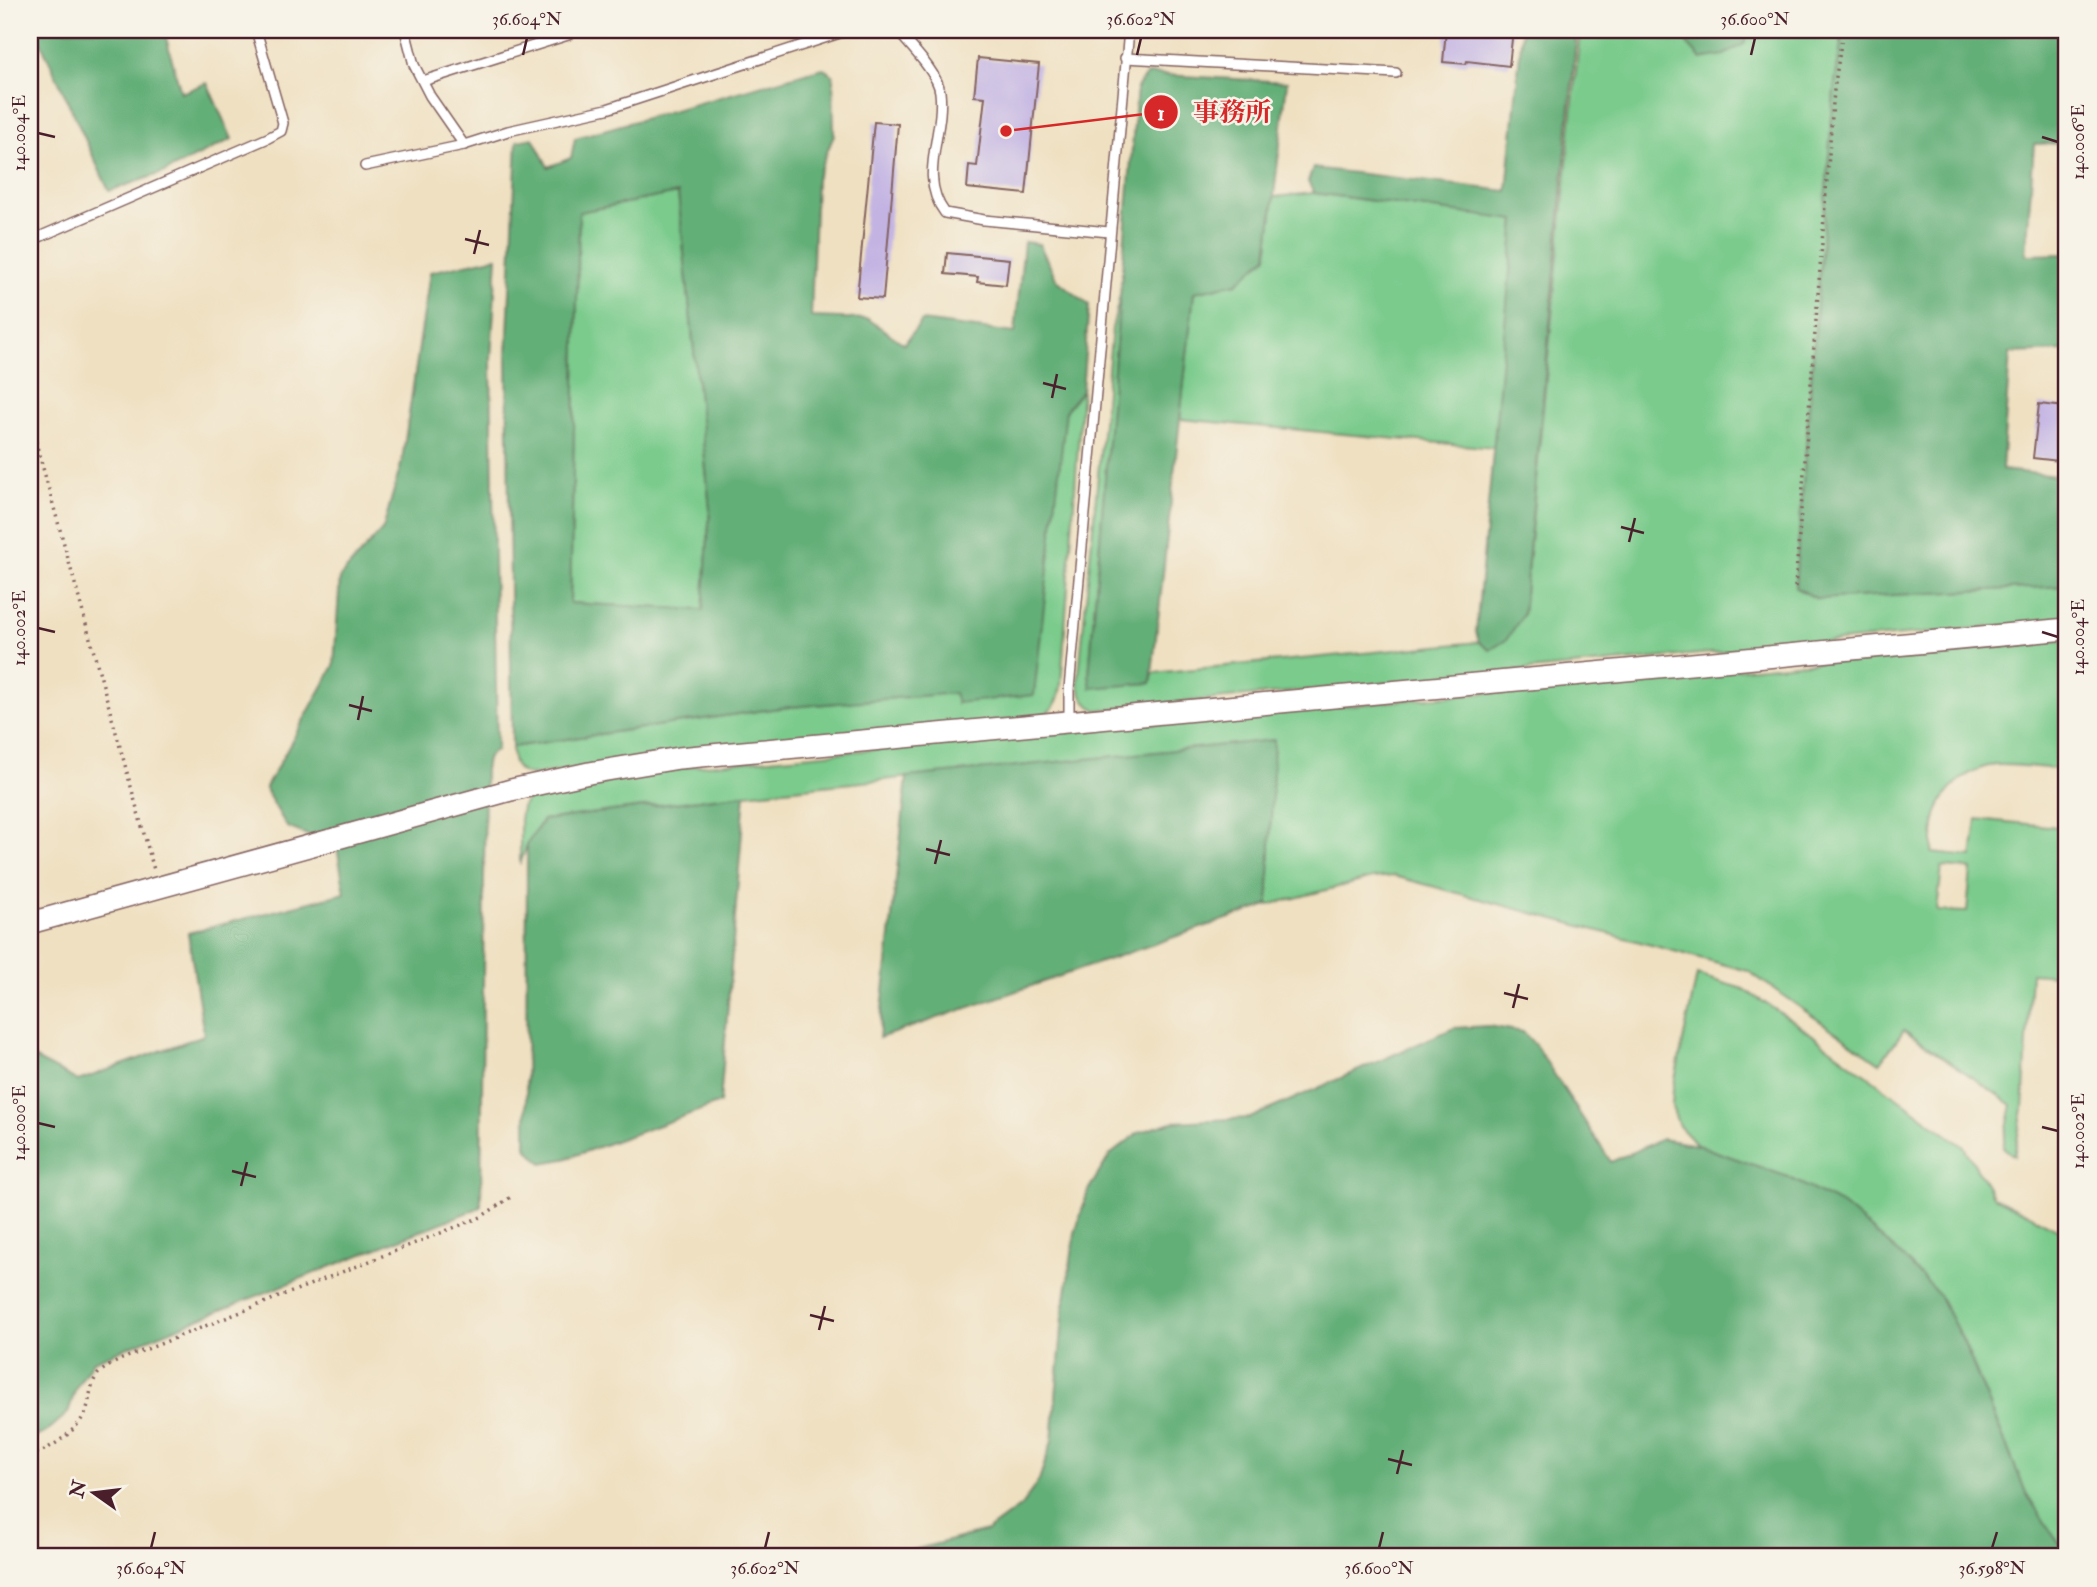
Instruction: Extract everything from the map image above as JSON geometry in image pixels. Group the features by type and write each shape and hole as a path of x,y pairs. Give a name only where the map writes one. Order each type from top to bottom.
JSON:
{"street":[{"path":"30,923 511,790 589,773 719,754 2067,629"}],"lane":[{"path":"30,241 281,131 283,122 256,30"},
{"path":"405,30 414,65 430,96 464,145"},
{"path":"423,81 568,35 575,30"},
{"path":"365,166 464,145 508,131 607,109 849,30"},
{"path":"897,30 933,75 940,90 931,185 936,201 946,213 984,220 1109,232"},
{"path":"1069,721 1069,689 1129,30"},
{"path":"1125,58 1396,73"}],"path":[{"path":"1795,587 1834,90 1843,30"},
{"path":"30,421 158,886"},
{"path":"30,1456 41,1452 74,1428 85,1413 90,1387 99,1372 122,1359 481,1217 511,1197"}],"green space":[{"path":"35,30 164,30 181,93 207,83 232,139 165,172 109,191"},
{"path":"1522,30 1577,30 1523,615 1506,640 1490,650 1479,642 1476,632 1515,220 1314,193 1308,182 1313,168 1507,191"},
{"path":"1580,30 1681,30 1684,40 1744,44 1749,30 1843,30 1834,90 1795,587 1817,599 2067,586 2067,620 1097,710 1086,703 1078,684 1112,329 1120,295 1089,674 1151,683 1153,673 1479,642 1490,650 1523,615"},
{"path":"1681,30 1749,30 1744,44 1724,55 1701,59 1684,40"},
{"path":"1843,30 2067,30 2067,143 2034,144 2026,255 2067,254 2067,351 2010,353 2002,470 2067,477 2067,586 1817,599 1795,587 1834,90"},
{"path":"823,68 833,75 834,135 816,179 811,317 868,319 904,344 922,321 1015,333 1024,242 1039,244 1057,280 1089,305 1082,390 1066,410 1034,695 957,703 954,693 779,708 512,747 507,356 517,141 533,138 548,167 571,158 575,138","holes":["678,193 710,509 703,610 570,603 579,212"]},
{"path":"1147,74 1287,82 1267,256 1237,283 1194,292 1151,683 1091,688 1089,675 1137,87"},
{"path":"678,193 710,509 703,611 570,603 579,212"},
{"path":"1314,193 1515,220 1494,448 1180,419 1194,292 1237,283 1267,257 1274,197"},
{"path":"497,257 491,359 497,749 487,758 485,770 481,1207 93,1361 76,1388 68,1413 45,1433 30,1439 30,1056 78,1081 204,1035 188,933 345,893 337,847 287,827 265,789 334,666 340,577 383,529 402,461 430,272"},
{"path":"1082,390 1061,685 1056,703 1043,716 532,775 518,770 512,747 779,708 955,693 957,703 1066,410"},
{"path":"2067,639 2067,770 2001,765 1989,766 1966,776 1948,792 1937,814 1932,853 1972,857 1977,819 2067,828 2067,976 2031,973 2023,1109 2014,1156 2003,1147 2012,1105 1904,1030 1880,1063 1748,971 1394,876 1373,878 1268,905 1273,740 745,794 543,820 527,844 520,865 520,820 522,807 528,798 602,779 673,768","holes":["1942,867 1971,869 1967,912 1937,911"]},
{"path":"1274,740 1268,905 879,1038 907,777"},
{"path":"745,794 720,1103 565,1159 542,1163 526,1147 527,844 543,820"},
{"path":"1697,975 1743,989 1796,1023 1964,1147 1994,1197 2067,1234 2067,1550 2055,1538 2026,1493 1964,1343 1939,1295 1899,1253 1844,1206 1788,1177 1697,1145 1679,1126 1672,1107 1673,1089"},
{"path":"1488,1026 1523,1032 1536,1046 1611,1162 1662,1139 1697,1145 1788,1177 1844,1206 1899,1253 1939,1295 1964,1343 2026,1493 2055,1538 2067,1550 2067,1557 886,1557 987,1531 1021,1506 1039,1480 1052,1441 1064,1306 1075,1233 1088,1191 1110,1155 1138,1133 1172,1122 1250,1118 1454,1028"}],"building":[{"path":"1446,30 1513,30 1509,66 1467,61 1466,64 1443,62"},
{"path":"978,58 1039,64 1026,194 967,188 969,165 977,166 985,97 974,96"},
{"path":"874,122 898,124 883,299 857,297"},
{"path":"947,253 1009,259 1006,285 977,282 978,277 945,274"},
{"path":"2039,404 2065,407 2059,461 2033,458"}],"place":[{"name":"事務所","path":"1006,131"}]}
